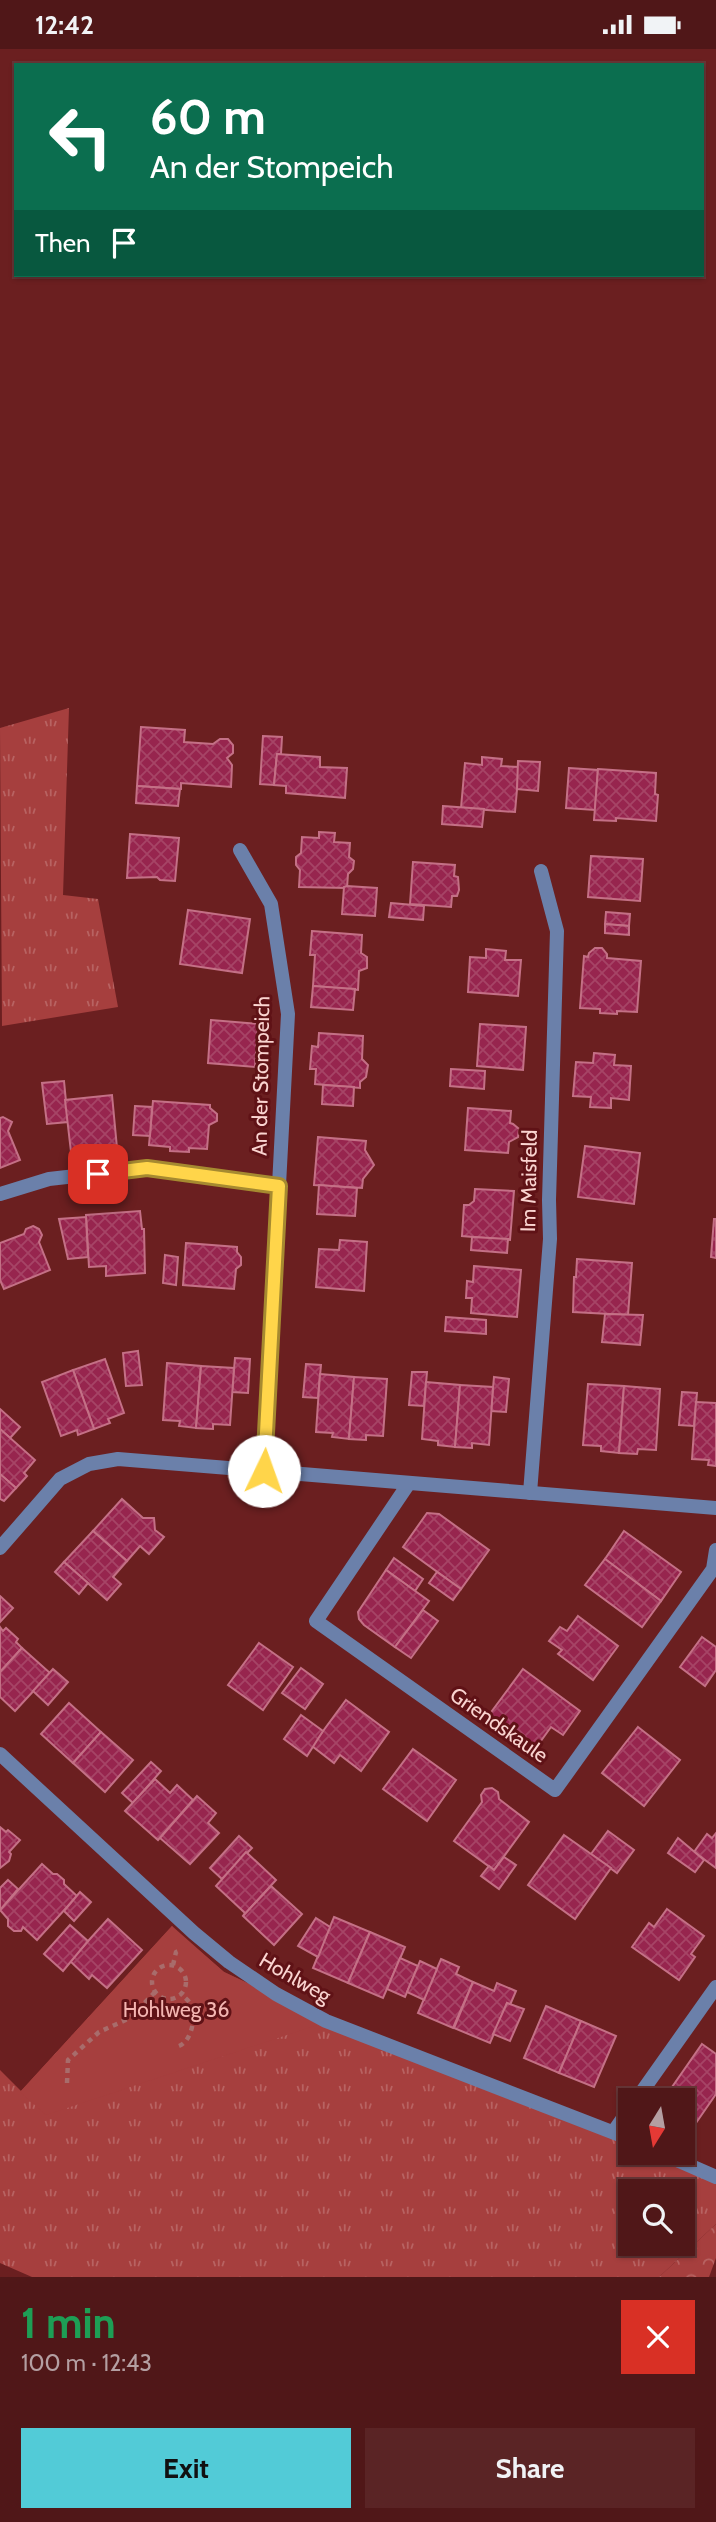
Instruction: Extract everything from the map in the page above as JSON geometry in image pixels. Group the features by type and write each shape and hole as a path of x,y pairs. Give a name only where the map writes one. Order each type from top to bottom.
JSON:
{"street":[{"name":"An der Stompeich","path":"240,850 271,904 288,1014 264,1471"},
{"name":"Im Maisfeld","path":"530,1493 550,1239 557,931 541,871"},
{"name":"An der Stompeich","path":"0,1194 49,1179 147,1168 279,1186"},
{"path":"0,1548 60,1479 89,1464 118,1458 716,1508"},
{"name":"Griendskaule","path":"409,1483 316,1621 555,1790 713,1569 716,1550"},
{"name":"Hohlweg","path":"0,1754 194,1933 229,1962 276,1994 326,2021 618,2133"},
{"path":"644,2088 716,1987"},
{"path":"614,2131 618,2125"},
{"path":"688,2165 716,2177"}],"path":[{"path":"173,1965 184,1973 186,1982 181,1994 172,1999 164,1999 155,1992 152,1982 155,1972 163,1966 173,1965"},
{"path":"67,2083 68,2060 79,2047 99,2032 130,2018 155,1992"},
{"path":"179,2046 184,2044 190,2035 193,2013 191,2004 181,1994"}],"green space":[{"path":"69,708 63,895 98,899 118,1007 2,1026 0,728"},
{"path":"172,1926 193,1959 196,1948 224,1972 274,1995 618,2136 618,2165 683,2165 716,2180 716,2224 695,2244 695,2179 618,2179 618,2256 682,2256 659,2277 32,2277 0,2263 0,2070 21,2091"},
{"name":"Hohlweg 36","path":"172,1926 224,1972 326,2022 46,2115 20,2092"},
{"path":"716,2224 716,2258 709,2277 659,2277 682,2256 695,2256 695,2244"}],"building":[{"path":"141,727 185,730 184,742 213,744 220,739 228,739 233,745 233,753 227,758 232,765 231,787 181,783 181,789 137,786"},
{"path":"263,736 282,737 281,754 277,754 274,785 260,784"},
{"path":"277,754 320,757 320,767 347,768 345,798 286,793 286,786 274,785"},
{"path":"482,757 502,759 501,766 519,767 515,812 461,808 465,763 482,765"},
{"path":"518,761 540,762 538,791 517,789"},
{"path":"569,768 598,770 595,810 566,808"},
{"path":"598,769 656,773 656,821 616,818 616,821 594,820"},
{"path":"137,786 180,789 178,806 136,803"},
{"path":"443,806 484,809 482,827 442,824"},
{"path":"319,832 335,833 334,842 350,843 349,857 354,861 353,869 348,874 347,888 299,887 300,870 296,865 296,857 301,853 302,837 319,838"},
{"path":"130,834 179,838 175,881 160,880 157,877 127,878"},
{"path":"591,856 643,859 640,901 588,897"},
{"path":"413,862 455,865 454,876 458,877 459,890 457,896 452,896 451,907 410,904"},
{"path":"344,887 377,888 375,916 342,914"},
{"path":"391,903 424,906 423,920 389,917"},
{"path":"188,910 250,919 242,973 180,964"},
{"path":"606,912 630,914 629,926 605,924"},
{"path":"605,924 629,926 629,935 605,933"},
{"path":"312,931 362,935 361,953 367,957 367,968 359,971 358,990 313,986 315,955 310,955"},
{"path":"595,948 602,948 607,958 641,961 637,1012 600,1013 600,1009 580,1008 584,956 588,957"},
{"path":"486,949 506,951 505,960 521,960 518,996 468,992 470,957 486,958"},
{"path":"313,986 355,989 353,1010 311,1007"},
{"path":"211,1020 258,1024 255,1067 208,1063"},
{"path":"480,1024 526,1027 523,1070 477,1066"},
{"path":"319,1033 363,1036 362,1059 368,1065 360,1088 315,1084 316,1069 310,1069 312,1046 318,1047"},
{"path":"594,1053 615,1055 614,1065 631,1066 629,1100 611,1098 611,1108 590,1107 591,1097 573,1096 576,1062 593,1063"},
{"path":"451,1069 485,1071 484,1089 450,1086"},
{"path":"64,1081 68,1122 47,1124 42,1083"},
{"path":"323,1085 354,1087 353,1106 322,1104"},
{"path":"112,1095 117,1148 71,1152 65,1100"},
{"path":"153,1101 210,1105 217,1114 217,1121 209,1125 207,1149 170,1151 170,1147 149,1145"},
{"path":"135,1106 152,1107 150,1136 133,1135"},
{"path":"468,1108 511,1111 510,1123 519,1129 518,1137 509,1142 508,1153 465,1150"},
{"path":"0,1118 12,1122 8,1131 20,1160 0,1168"},
{"path":"318,1137 366,1141 365,1150 374,1165 363,1179 362,1188 314,1185"},
{"path":"585,1146 640,1153 634,1204 578,1197"},
{"path":"319,1185 357,1188 355,1216 317,1214"},
{"path":"475,1189 514,1191 510,1240 462,1236 464,1205 474,1201"},
{"path":"140,1211 144,1229 145,1273 106,1276 106,1266 89,1267 86,1215"},
{"path":"86,1217 88,1257 68,1259 59,1219"},
{"path":"716,1219 716,1258 711,1257"},
{"path":"33,1226 39,1229 42,1235 39,1242 50,1270 4,1289 0,1280 0,1243 24,1234 26,1229"},
{"path":"472,1237 508,1239 507,1253 471,1250"},
{"path":"340,1240 367,1242 364,1291 316,1287 319,1249 339,1250"},
{"path":"186,1243 237,1247 241,1265 236,1269 234,1289 183,1285"},
{"path":"165,1255 178,1257 176,1285 163,1283"},
{"path":"577,1259 632,1263 628,1315 573,1312"},
{"path":"474,1266 521,1270 517,1317 471,1313 472,1298 466,1298 467,1281 473,1282"},
{"path":"605,1314 643,1315 640,1345 602,1342"},
{"path":"446,1317 486,1320 486,1334 445,1331"},
{"path":"138,1351 142,1385 126,1386 123,1353"},
{"path":"235,1358 250,1359 248,1393 232,1392"},
{"path":"105,1359 124,1413 108,1419 110,1423 94,1429 73,1370"},
{"path":"167,1363 201,1366 196,1428 179,1426 180,1421 163,1420"},
{"path":"306,1364 321,1365 318,1398 303,1397"},
{"path":"201,1366 234,1368 230,1425 213,1424 213,1429 196,1428"},
{"path":"73,1370 94,1429 78,1435 77,1430 61,1436 42,1382"},
{"path":"412,1372 427,1372 424,1406 409,1405"},
{"path":"320,1374 354,1377 349,1439 332,1437 333,1433 316,1432"},
{"path":"354,1377 387,1379 383,1436 366,1435 366,1440 349,1439"},
{"path":"494,1377 509,1379 506,1412 491,1411"},
{"path":"426,1382 460,1385 455,1447 422,1439"},
{"path":"588,1384 624,1386 619,1453 601,1451 601,1446 583,1445"},
{"path":"460,1385 493,1387 489,1445 472,1443 472,1448 455,1447"},
{"path":"624,1386 660,1389 656,1450 638,1449 637,1454 619,1453"},
{"path":"682,1392 697,1393 694,1426 679,1425"},
{"path":"696,1402 716,1403 716,1466 708,1465 709,1460 692,1459"},
{"path":"0,1409 20,1427 10,1438 0,1429"},
{"path":"0,1429 35,1460 24,1473 27,1476 16,1488 0,1474"},
{"path":"0,1474 16,1488 4,1501 0,1499"},
{"path":"122,1499 143,1518 154,1518 155,1530 164,1537 149,1554 140,1546 127,1561 93,1531"},
{"path":"427,1513 439,1514 489,1550 461,1589 403,1547"},
{"path":"93,1531 127,1561 113,1577 121,1584 107,1600 64,1562"},
{"path":"624,1531 681,1572 661,1601 605,1559"},
{"path":"394,1558 423,1579 415,1591 386,1570"},
{"path":"605,1559 661,1601 642,1627 585,1585"},
{"path":"64,1562 88,1583 79,1594 55,1572"},
{"path":"386,1570 429,1601 395,1647 364,1625 358,1612"},
{"path":"437,1572 461,1589 453,1600 429,1583"},
{"path":"0,1596 13,1608 0,1622"},
{"path":"423,1610 438,1621 411,1658 395,1647"},
{"path":"578,1616 618,1646 593,1680 558,1654 562,1650 549,1641 560,1627 567,1631"},
{"path":"0,1627 3,1631 6,1628 18,1639 16,1642 22,1648 0,1672"},
{"path":"702,1637 716,1647 716,1670 705,1686 680,1667"},
{"path":"259,1643 293,1667 263,1710 228,1685"},
{"path":"22,1648 50,1673 15,1711 0,1697 0,1672"},
{"path":"301,1668 323,1684 305,1709 282,1693"},
{"path":"53,1669 68,1682 48,1705 33,1691"},
{"path":"523,1669 580,1711 563,1735 551,1727 535,1749 489,1715"},
{"path":"346,1700 389,1732 361,1771 340,1755 334,1763 312,1746"},
{"path":"69,1703 101,1732 73,1763 41,1734"},
{"path":"301,1715 323,1731 307,1756 284,1739"},
{"path":"638,1727 680,1760 644,1806 602,1773"},
{"path":"101,1732 133,1760 105,1792 73,1763"},
{"path":"413,1749 456,1780 427,1821 383,1789"},
{"path":"151,1762 161,1771 133,1803 122,1793"},
{"path":"155,1779 170,1793 177,1785 193,1800 158,1840 125,1811"},
{"path":"492,1788 498,1792 499,1799 529,1822 494,1870 454,1841 482,1802 481,1795 485,1789"},
{"path":"197,1796 216,1813 208,1823 219,1833 190,1864 160,1838"},
{"path":"0,1827 20,1840 9,1852 9,1861 0,1868"},
{"path":"608,1831 634,1850 617,1873 591,1854"},
{"path":"716,1833 716,1868 694,1852 707,1834 712,1838"},
{"path":"564,1835 611,1868 575,1919 528,1885"},
{"path":"239,1836 252,1848 222,1879 210,1868"},
{"path":"678,1838 704,1860 695,1872 668,1853"},
{"path":"246,1852 276,1880 243,1916 245,1913 216,1886"},
{"path":"504,1857 516,1865 499,1889 481,1876 489,1866 494,1870"},
{"path":"42,1864 64,1880 64,1884 77,1896 37,1940 23,1927 21,1931 14,1931 8,1926 8,1919 0,1910"},
{"path":"8,1880 18,1889 0,1910 0,1888"},
{"path":"271,1886 302,1914 274,1945 243,1916"},
{"path":"80,1892 91,1902 74,1921 64,1911"},
{"path":"667,1909 704,1936 691,1954 695,1957 679,1980 632,1947 649,1923 654,1927"},
{"path":"334,1917 370,1932 348,1983 313,1968"},
{"path":"316,1918 330,1927 318,1957 298,1946"},
{"path":"108,1919 142,1950 107,1988 92,1975 89,1979 70,1961"},
{"path":"70,1925 88,1941 63,1971 44,1954"},
{"path":"370,1932 405,1947 383,1998 348,1983"},
{"path":"400,1958 418,1966 405,1997 387,1989"},
{"path":"441,1959 459,1967 456,1974 473,1982 453,2028 418,2013"},
{"path":"420,1961 437,1969 424,2000 407,1992"},
{"path":"473,1982 494,1991 497,1983 516,1991 510,2005 507,2003 490,2043 454,2028"},
{"path":"507,2003 524,2009 510,2041 493,2034"},
{"path":"546,2006 581,2021 559,2073 524,2058"},
{"path":"581,2021 616,2036 594,2087 559,2073"},
{"path":"702,2044 716,2054 716,2094 695,2124 695,2088 671,2088"}],"route":[{"path":"98,1174 147,1168 279,1186 264,1471"}]}
